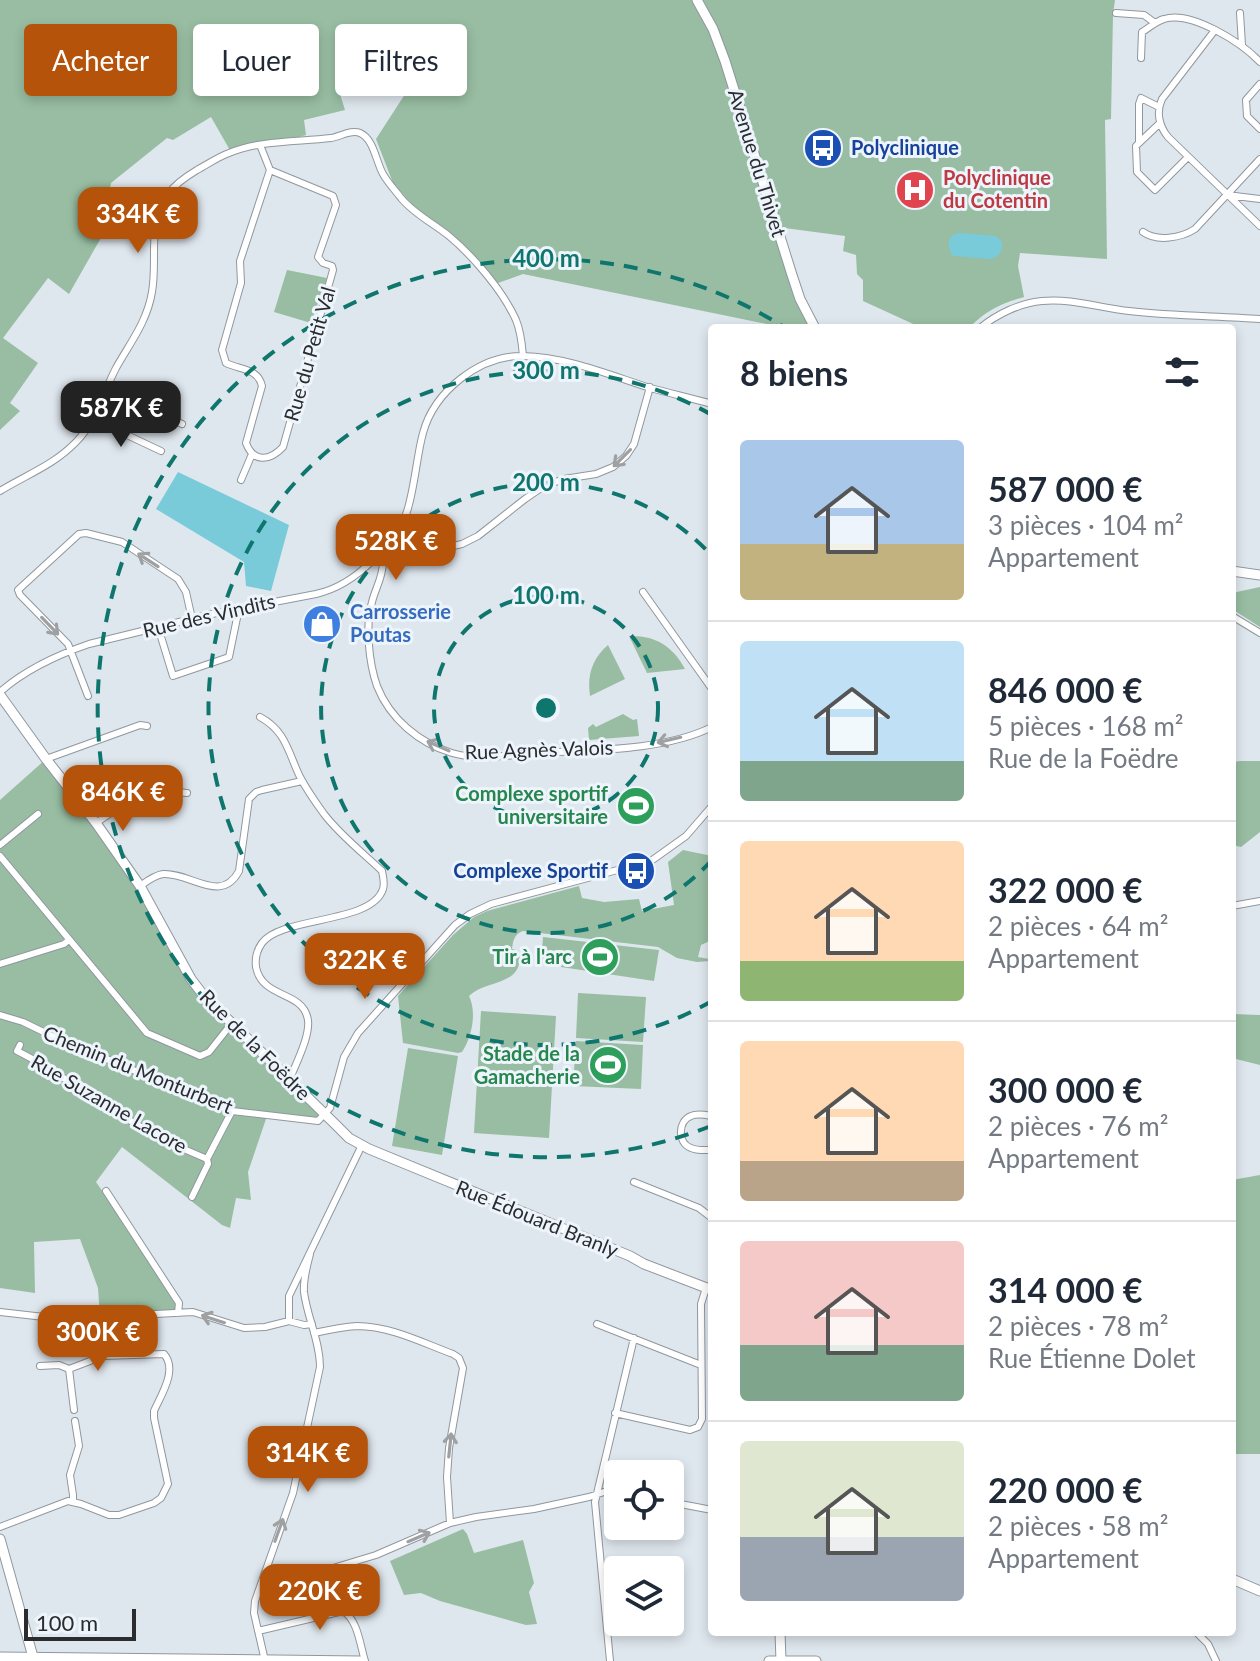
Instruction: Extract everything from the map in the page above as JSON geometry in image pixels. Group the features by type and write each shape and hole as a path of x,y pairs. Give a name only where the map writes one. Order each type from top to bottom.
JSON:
{"street":[{"name":"Avenue du Thivet","path":"697,0 713,29 725,61 800,299 813,324"},
{"path":"1116,13 1144,15 1155,23"},
{"path":"1240,13 1242,45"},
{"path":"1141,58 1142,32 1168,18 1195,22 1215,30 1242,45 1260,62"},
{"path":"1215,30 1162,99 1160,123 1168,137 1260,226"},
{"path":"1260,84 1246,100 1247,116 1260,129"},
{"path":"1139,143 1141,98 1159,107"},
{"path":"1160,123 1136,146 1137,172 1155,190 1188,157"},
{"path":"0,491 56,460 87,430 147,314 153,289 154,232 167,196 180,182 231,152 290,140 333,138 353,131 360,133 366,138 388,183 408,206 454,241 493,284 516,319 523,356"},
{"path":"241,480 252,454 246,438 262,382 255,373 226,363 222,350 241,283 240,261 270,170 260,145"},
{"path":"1143,232 1151,238 1189,233 1260,159"},
{"name":"Rue du Petit Val","path":"252,454 267,458 283,447 333,270 318,257 336,205 333,196 270,170"},
{"path":"1227,195 1260,199"},
{"path":"985,324 1011,309 1041,301 1129,311 1260,319"},
{"name":"Rue des Vindits","path":"0,693 18,677 71,650 236,609 322,593 352,578 372,561 370,552 374,545 381,541 390,543 397,536 403,522 421,439 433,409 444,394 471,372 498,360 523,356 558,360 708,403"},
{"path":"107,387 182,424"},
{"path":"391,552 402,557 462,544 478,536 544,486 613,467 634,444 650,387"},
{"path":"93,419 161,451"},
{"path":"88,696 68,644 18,590 72,539 82,533 122,542 178,579 186,592 192,619"},
{"path":"372,561 376,564 383,561 391,552 390,543"},
{"name":"Rue Agnès Valois","path":"383,561 382,579 370,609 369,652 373,674 381,695 393,713 430,744 463,756 486,756 648,744 708,728"},
{"path":"1236,571 1260,575"},
{"path":"643,592 708,683"},
{"path":"158,627 173,676 229,657 236,609"},
{"path":"1236,618 1260,633"},
{"name":"Rue de la Foëdre","path":"0,693 140,886 204,996 349,1138 362,1145"},
{"path":"260,717 272,723 282,735 302,781 332,824 382,871 384,881 383,889 374,902 331,918 276,932 259,950 256,960 261,980 275,992 301,1005 307,1014 307,1032 289,1081"},
{"path":"46,759 140,725 147,726"},
{"path":"140,886 161,874 215,887 229,883 239,871 249,799 256,792 302,781"},
{"path":"96,823 112,812 143,805 176,792 187,793"},
{"path":"325,1115 333,1100 344,1057 354,1038 462,919 491,904 651,861 686,836 708,811"},
{"path":"0,845 38,814"},
{"path":"0,856 147,1033 200,1056 209,1052 232,1023"},
{"path":"1236,905 1260,901"},
{"path":"0,964 69,940"},
{"name":"Chemin du Monturbert","path":"0,1015 232,1111 318,1121 325,1115"},
{"name":"Rue Suzanne Lacore","path":"20,1045 17,1051 48,1066 110,1109 207,1159"},
{"name":"Rue Suzanne Lacore","path":"192,1197 208,1164 207,1159 232,1111"},
{"path":"708,1116 689,1117 681,1131 689,1148 708,1150"},
{"path":"289,1321 289,1296 362,1145"},
{"name":"Rue Édouard Branly","path":"362,1145 708,1289"},
{"path":"634,1182 699,1208 708,1215"},
{"path":"106,1191 179,1303 178,1313"},
{"path":"265,1660 254,1613 255,1601 293,1493 320,1367 320,1355 304,1292 310,1254"},
{"path":"615,1413 690,1430 698,1427 702,1419 701,1304 708,1291"},
{"path":"0,1312 44,1317 100,1317 193,1312 244,1328 289,1321 312,1324"},
{"path":"597,1324 701,1365"},
{"path":"314,1333 355,1326 390,1330 459,1358 463,1368 447,1477 450,1523"},
{"path":"610,1661 595,1502 634,1338"},
{"path":"0,1527 61,1503 73,1502 109,1515 119,1515 154,1503 161,1498 168,1484 154,1418 170,1366 164,1354 103,1356 69,1369 59,1365 40,1366"},
{"path":"69,1369 74,1410"},
{"path":"73,1502 70,1475 79,1446 75,1421"},
{"path":"264,1577 281,1581 376,1555 450,1523 534,1509 604,1492"},
{"path":"684,1505 708,1509"},
{"path":"0,1539 33,1657"},
{"path":"1236,1581 1260,1591"},
{"path":"0,1657 363,1661 354,1622 343,1611 258,1631"},
{"path":"780,1636 781,1661"},
{"path":"1200,1636 1208,1644 1216,1661"},
{"path":"769,1661 816,1661"}],"green space":[{"path":"0,0 1115,0 1111,119 1105,120 1107,259 1020,253 1018,266 1024,297 994,308 973,324 913,324 863,301 863,280 857,274 856,255 843,251 845,236 777,227 810,324 767,324 523,274 498,283 467,248 417,210 393,183 376,139 404,96 467,96 467,24 335,24 335,96 341,96 345,110 304,120 306,135 231,152 211,117 173,140 167,138 111,183 102,236 69,294 48,278 3,338 38,363 10,403 20,411 0,430"},
{"path":"287,270 327,278 311,323 274,312"},
{"path":"1260,587 1260,627 1236,612 1236,592"},
{"path":"629,636 655,640 669,648 685,669 647,673"},
{"path":"608,645 625,679 590,696 592,668"},
{"path":"623,714 637,719 639,736 589,740 588,728 593,724 596,727"},
{"path":"46,759 140,886 192,980 325,1115 320,1120 267,1116 248,1172 251,1200 236,1198 230,1228 122,1147 96,1182 103,1192 106,1191 179,1303 178,1313 100,1317 98,1288 80,1239 34,1242 35,1293 0,1288 0,800"},
{"path":"1260,761 1260,832 1241,847 1236,846 1236,762"},
{"path":"683,850 708,855 708,942 701,945 698,957 708,961 677,958 658,947 523,931 513,943 512,949 519,951 516,971 503,981 469,996 473,1009 472,1024 462,1052 403,1043 398,996 453,935 474,917 579,886 582,898 604,902 639,899 642,911 674,905 668,862"},
{"name":"Tir à l'arc","path":"543,937 659,950 654,981 541,964"},
{"path":"578,993 646,997 643,1042 576,1038"},
{"path":"481,1011 556,1016 549,1138 474,1133"},
{"path":"1236,1014 1260,1015 1260,1065 1236,1059"},
{"name":"Stade de la Gamacherie","path":"576,1041 643,1045 641,1089 573,1086"},
{"path":"408,1048 458,1056 442,1155 392,1146"},
{"path":"1260,1175 1260,1454 1236,1454 1236,1179"},
{"path":"463,1529 474,1553 523,1540 534,1583 529,1592 537,1624 526,1625 421,1593 404,1595 390,1561"}],"water":[{"path":"954,234 996,236 1002,242 1001,250 991,259 953,256 949,241"},
{"path":"178,472 289,525 271,591 246,586 244,562 156,509"}],"place":[{"name":"Polyclinique","path":"823,148"},
{"name":"Polyclinique du Cotentin","path":"915,190"},
{"name":"Carrosserie Poutas","path":"322,624"},
{"name":"Complexe sportif universitaire","path":"636,806"},
{"name":"Complexe Sportif","path":"636,871"},
{"name":"Tir à l'arc","path":"600,957"},
{"name":"Stade de la Gamacherie","path":"608,1065"}]}
